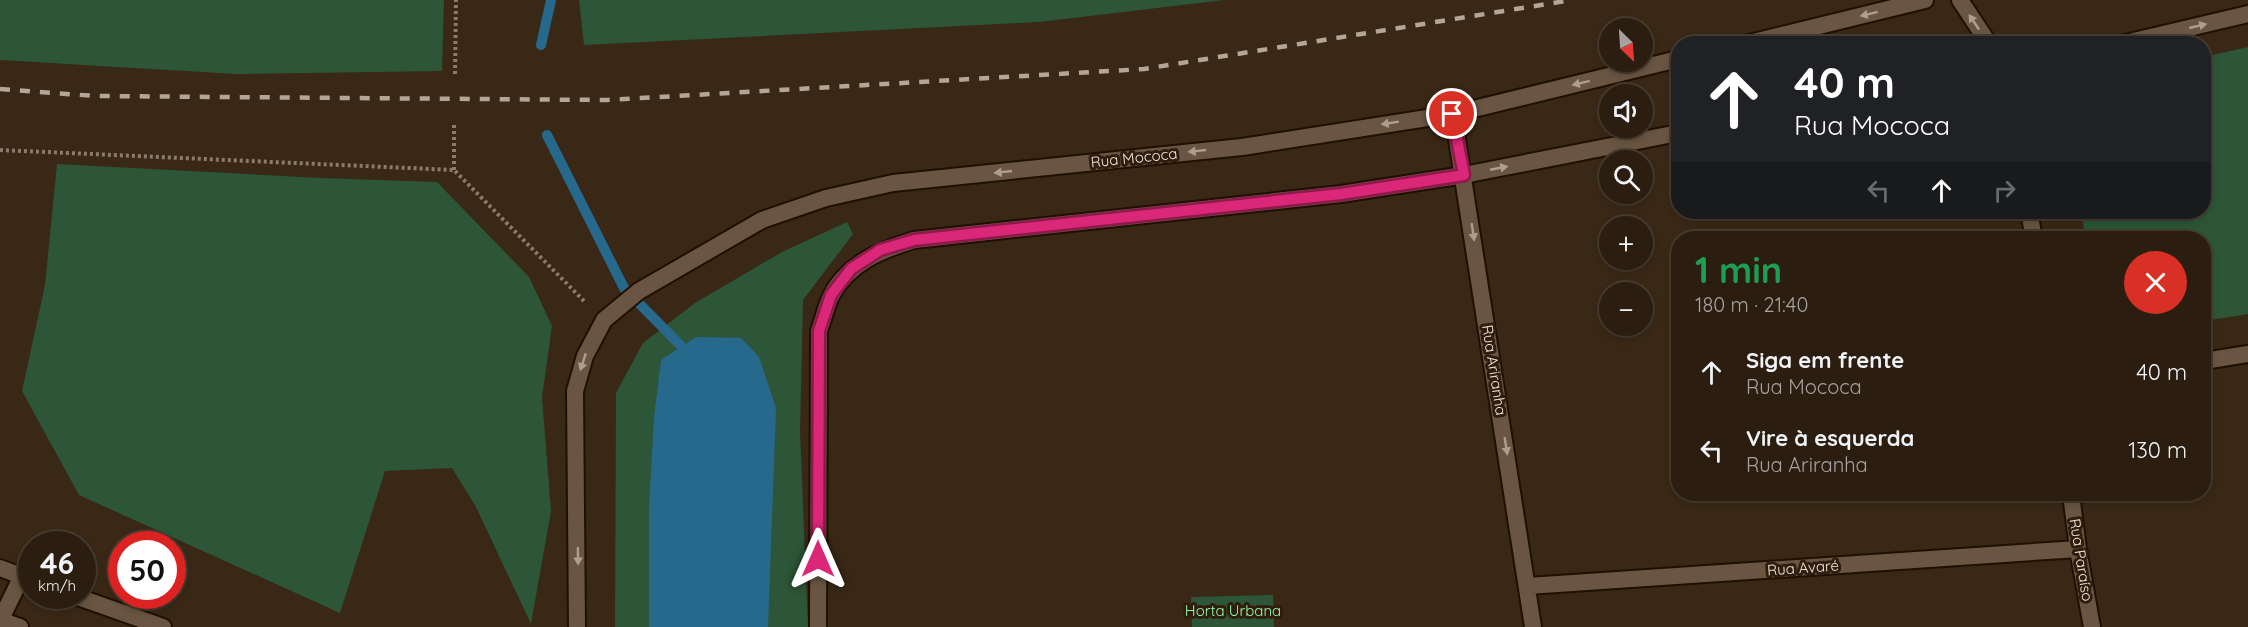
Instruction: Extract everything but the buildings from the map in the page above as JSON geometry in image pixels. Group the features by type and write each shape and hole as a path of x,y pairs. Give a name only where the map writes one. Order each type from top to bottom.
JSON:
{"main road":[{"path":"1778,36 1925,0"},
{"path":"1960,0 1984,36"},
{"path":"2155,36 2248,14"},
{"name":"Rua Mococa","path":"608,316 639,291 762,220 826,198 893,183 1242,147 1452,114 1671,61"},
{"name":"Rua Ariranha","path":"1452,114 1464,175 1533,627"},
{"path":"818,627 819,331 831,295 851,269 880,250 914,240 1341,194 1464,175 1671,134"},
{"path":"577,627 575,391 585,356 608,316"},
{"path":"2211,360 2248,354"},
{"name":"Rua Paraíso","path":"2072,501 2092,627"},
{"name":"Rua Avaré","path":"1528,586 2078,549"},
{"path":"0,568 18,575"},
{"path":"18,592 0,620 20,627"},
{"path":"96,603 163,627"}],"path":[{"path":"455,74 456,0"},
{"path":"454,123 454,170"},
{"path":"0,150 454,170 608,316"}],"green space":[{"path":"0,0 444,0 442,71 236,74 0,60"},
{"path":"579,0 1224,0 1039,22 584,45"},
{"path":"2248,47 2248,314 2211,320 2211,231 2084,231 2083,219 2211,219 2211,55"},
{"path":"57,164 437,182 529,277 552,326 542,397 551,511 531,624 476,507 452,468 385,471 340,613 186,543 186,531 159,531 79,495 22,391 45,285"},
{"path":"847,222 853,234 803,300 800,431 808,627 615,627 616,393 643,343 695,303 782,252"},
{"name":"Horta Urbana","path":"1273,595 1274,627 1192,627 1191,597"}],"water":[{"path":"696,337 741,338 759,357 776,408 768,627 649,627 649,508 654,418 661,360"}],"waterway":[{"path":"541,45 551,0"},
{"path":"547,135 624,288 687,352 689,358"}],"railway":[{"path":"0,89 95,96 607,100 1144,69 1572,0"}],"route":[{"path":"818,559 819,331 831,295 851,269 880,250 914,240 1341,194 1464,175 1452,114"}]}
